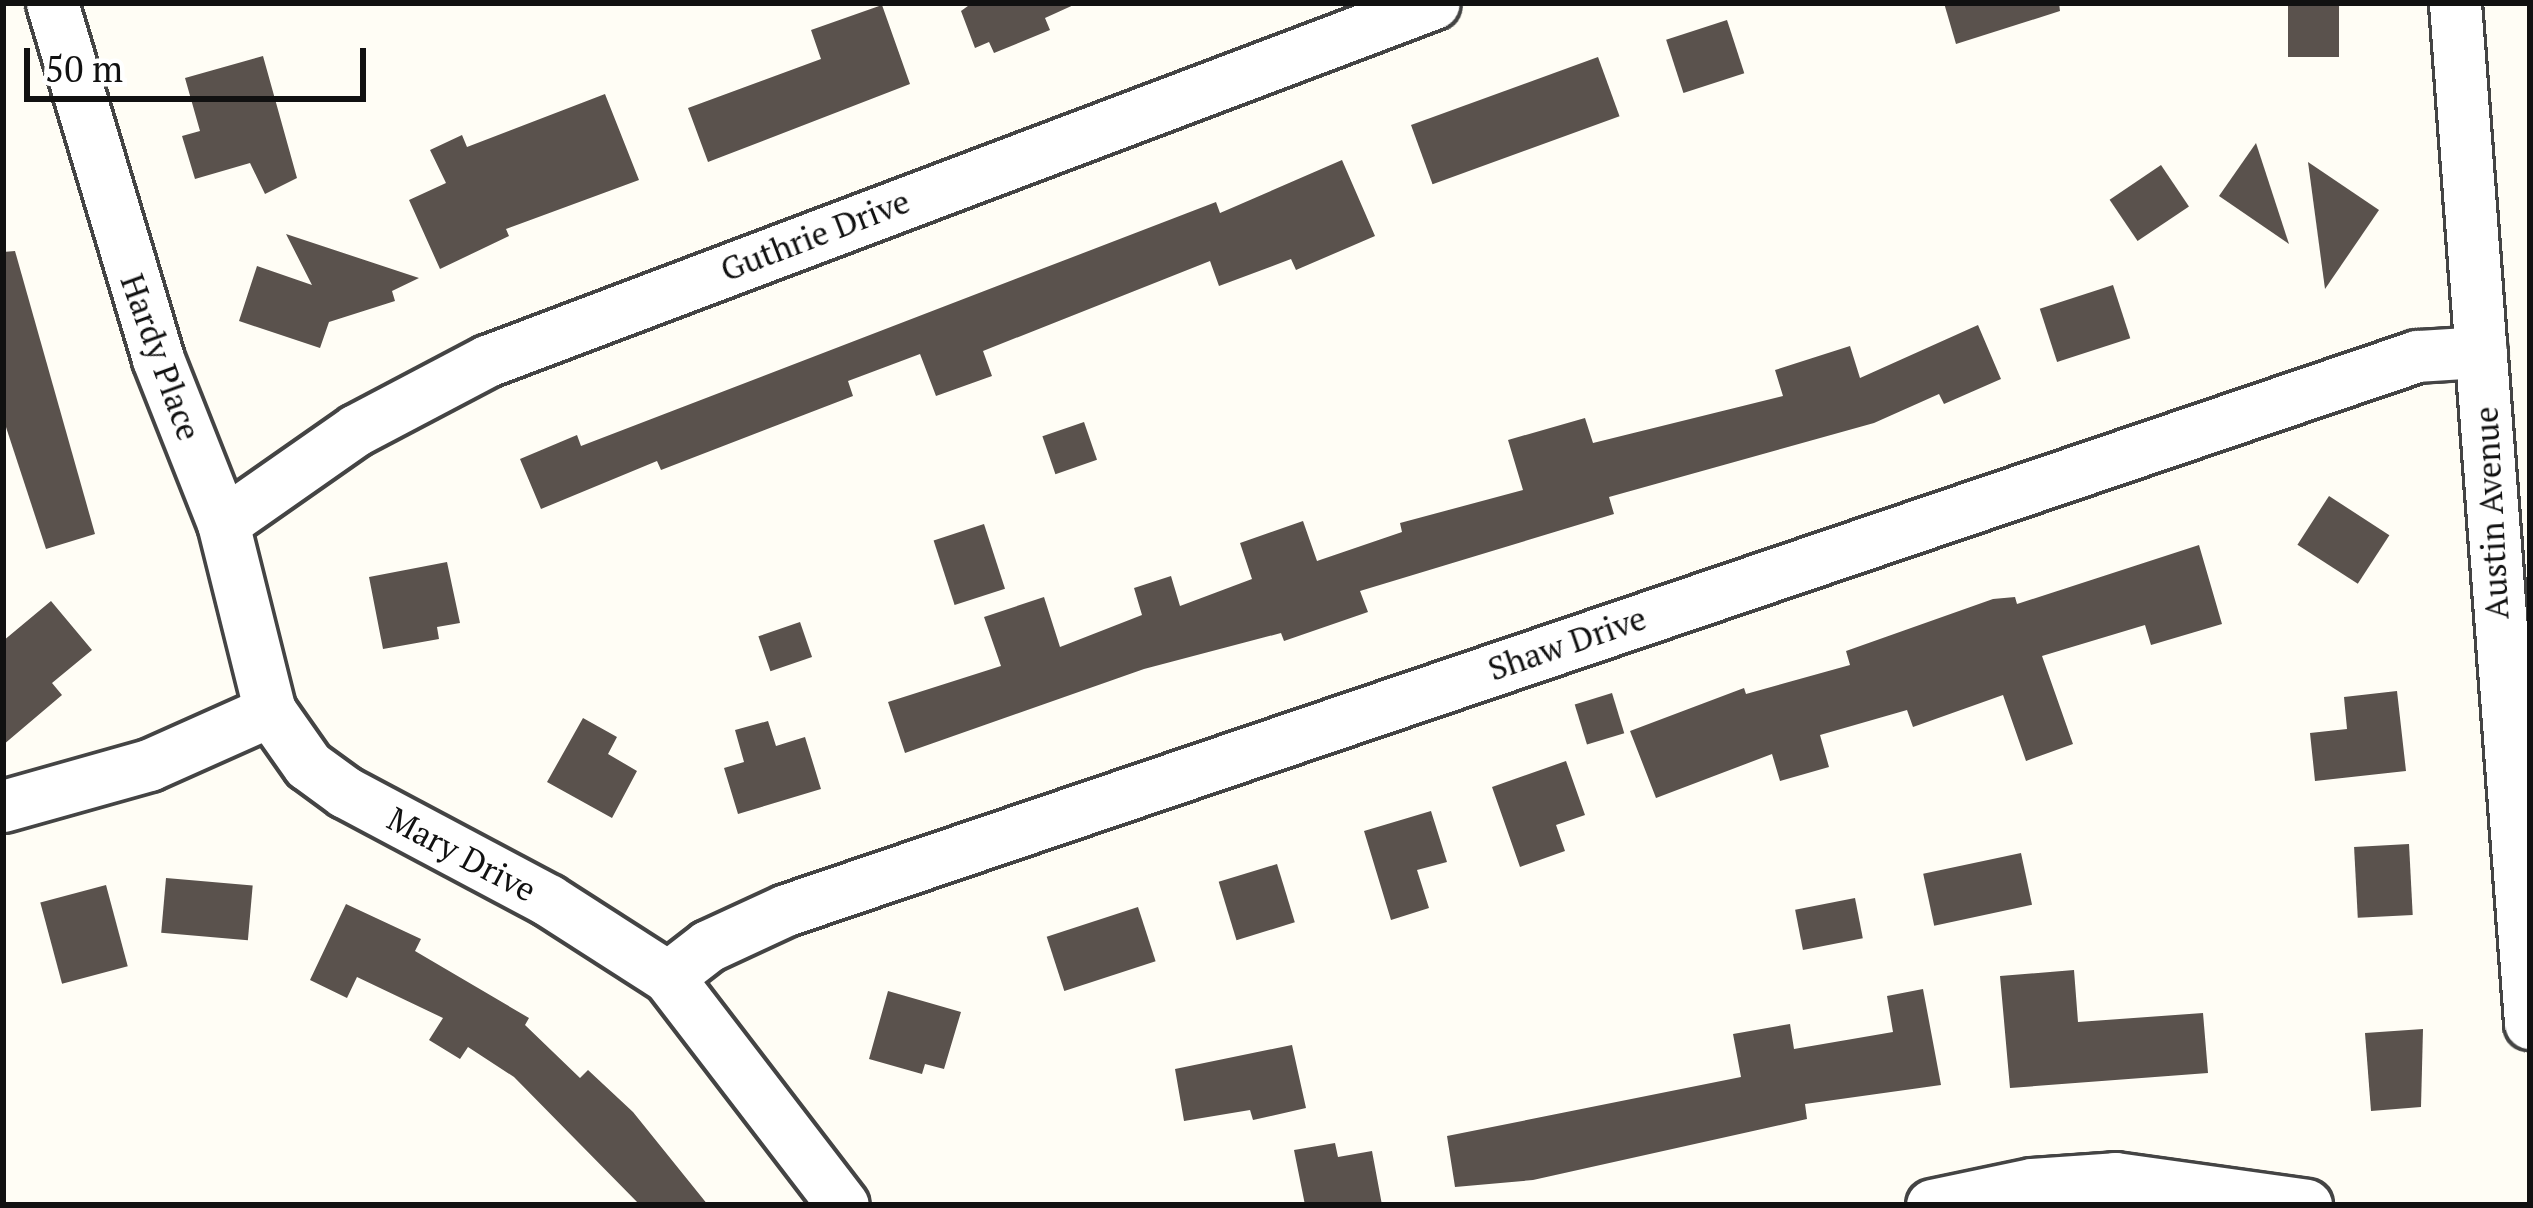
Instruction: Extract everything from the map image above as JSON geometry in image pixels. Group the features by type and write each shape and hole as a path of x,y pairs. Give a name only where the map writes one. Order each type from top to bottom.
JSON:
{"street":[{"name":"Hardy Place","path":"52,3 158,359 223,523 270,711"},
{"name":"Guthrie Drive","path":"223,523 356,430 487,361 1433,3"},
{"name":"Austin Avenue","path":"2456,3 2530,1023"},
{"name":"Shaw Drive","path":"668,977 708,946 808,902 2416,356 2481,352"},
{"name":"Mary Drive","path":"270,711 308,765 345,792 548,900 668,977 843,1205"},
{"path":"3,806 149,765 270,711"},
{"path":"1932,1205 2032,1184 2115,1178 2306,1205"}],"building":[{"path":"972,3 1078,3 1045,18 1050,30 994,53 989,42 975,48 961,11"},
{"path":"1944,3 2059,3 2060,11 1956,44"},
{"path":"2288,3 2339,3 2339,57 2288,57"},
{"path":"882,5 910,84 708,162 688,108 821,59 811,30"},
{"path":"1727,20 1744,73 1683,93 1666,40"},
{"path":"263,56 297,178 265,194 250,163 195,179 182,136 200,131 185,78"},
{"path":"1598,57 1620,116 1433,184 1411,125"},
{"path":"605,94 639,180 506,229 509,236 440,269 409,200 446,183 430,150 462,135 467,147"},
{"path":"2256,143 2289,244 2219,196"},
{"path":"1342,160 1375,236 1296,270 1291,259 1219,286 1210,261 983,351 992,376 936,396 920,354 848,381 853,396 661,470 657,461 541,509 520,459 577,435 581,446 1216,202 1220,213"},
{"path":"2308,162 2379,210 2325,289"},
{"path":"2161,165 2189,206 2138,241 2110,200"},
{"path":"286,234 419,278 392,291 395,301 329,322 320,348 239,321 257,266 312,285"},
{"path":"15,251 95,534 46,549 3,418 3,252"},
{"path":"2113,285 2130,338 2057,362 2040,309"},
{"path":"1978,325 2001,379 1944,404 1939,394 1874,423 1609,497 1614,514 1360,591 1368,612 1284,641 1281,633 1144,669 905,753 888,702 1001,666 984,617 1044,597 1060,647 1142,615 1134,588 1171,576 1180,606 1252,579 1240,543 1303,521 1317,561 1402,532 1400,523 1523,490 1508,440 1585,418 1593,443 1783,396 1775,370 1850,346 1860,378"},
{"path":"1084,422 1097,460 1055,474 1042,436"},
{"path":"2329,496 2389,535 2358,584 2297,545"},
{"path":"984,524 1005,589 955,605 934,540"},
{"path":"2199,545 2222,624 2151,645 2145,625 2042,656 2073,744 2026,761 2003,695 1913,727 1907,710 1820,735 1829,767 1780,781 1772,754 1656,798 1630,731 1744,688 1746,694 1850,665 1846,651 1993,599 2015,597 2017,604"},
{"path":"447,562 460,623 437,627 439,639 383,649 369,577"},
{"path":"51,601 92,650 52,683 62,695 3,745 3,641"},
{"path":"800,622 812,657 770,671 758,636"},
{"path":"2397,691 2406,771 2315,781 2310,733 2347,729 2344,697"},
{"path":"1612,693 1624,733 1587,745 1575,704"},
{"path":"583,718 617,737 608,754 637,771 612,818 547,782"},
{"path":"768,721 776,746 805,737 821,789 738,814 724,768 744,762 735,730"},
{"path":"1566,761 1585,815 1556,825 1565,851 1520,867 1492,787"},
{"path":"1431,811 1447,862 1417,870 1429,908 1391,920 1364,831"},
{"path":"2409,844 2413,915 2358,918 2354,847"},
{"path":"2021,853 2032,905 1934,926 1923,874"},
{"path":"1277,864 1295,922 1237,940 1219,882"},
{"path":"166,878 253,886 248,940 161,933"},
{"path":"106,885 128,966 62,984 40,903"},
{"path":"1855,898 1863,938 1803,950 1795,910"},
{"path":"346,904 421,939 415,951 529,1018 525,1025 580,1078 588,1070 633,1112 708,1205 640,1205 514,1077 468,1047 460,1059 429,1040 443,1018 357,977 347,998 310,980"},
{"path":"1138,907 1156,961 1064,991 1047,937"},
{"path":"2074,970 2078,1022 2203,1013 2208,1073 2010,1088 2000,976"},
{"path":"1923,989 1941,1085 1805,1104 1807,1119 1533,1180 1455,1187 1447,1136 1741,1077 1733,1034 1790,1024 1794,1049 1893,1032 1887,996"},
{"path":"888,991 961,1012 944,1069 925,1064 922,1074 869,1059"},
{"path":"2423,1029 2421,1107 2371,1111 2365,1033"},
{"path":"1292,1045 1306,1108 1253,1120 1250,1110 1184,1121 1175,1069"},
{"path":"1335,1143 1338,1157 1372,1151 1382,1205 1305,1205 1294,1150"}]}
